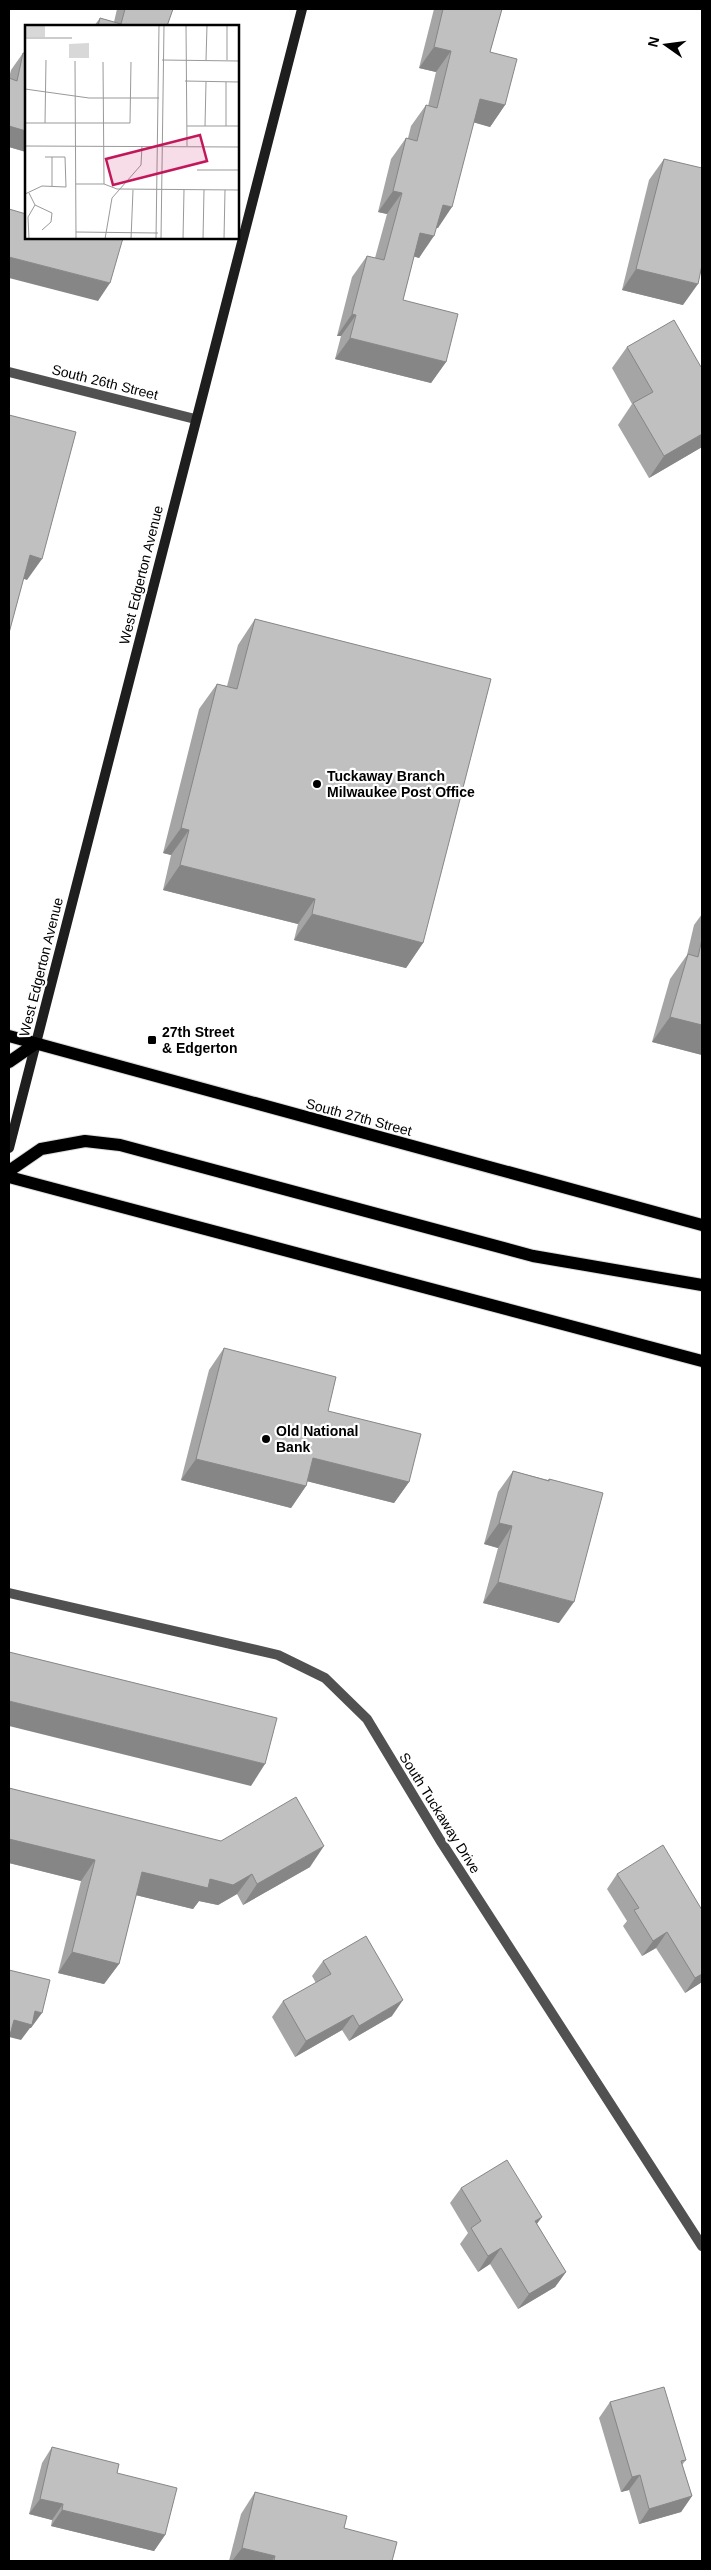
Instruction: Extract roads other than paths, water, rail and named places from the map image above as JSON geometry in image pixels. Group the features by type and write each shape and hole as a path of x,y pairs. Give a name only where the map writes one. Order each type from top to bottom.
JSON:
{"main road":[{"name":"South 27th Street","path":"9,1036 702,1225"},
{"path":"9,1062 36,1044"},
{"path":"9,1171 41,1149 85,1141 120,1145 533,1256 702,1285"},
{"path":"9,1177 702,1361"}],"street":[{"name":"West Edgerton Avenue","path":"9,1148 302,9"},
{"name":"South 26th Street","path":"9,372 195,419"},
{"name":"South Tuckaway Drive","path":"9,1593 278,1655 325,1678 367,1719 440,1840 702,2246"}],"place":[{"name":"Tuckaway Branch Milwaukee Post Office","path":"317,784"},
{"name":"27th Street & Edgerton","path":"152,1040"},
{"name":"Old National Bank","path":"266,1439"}]}
